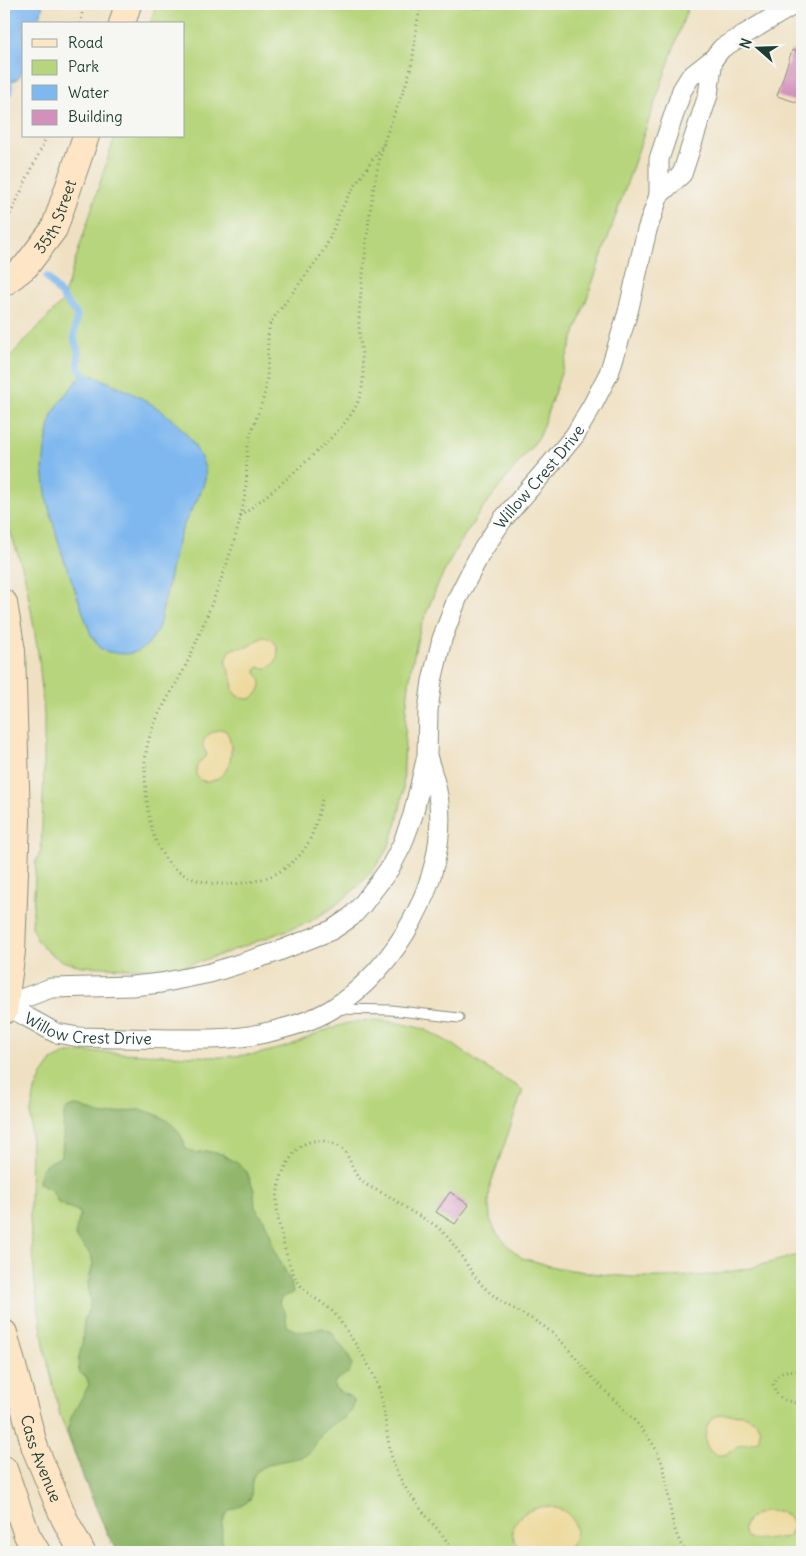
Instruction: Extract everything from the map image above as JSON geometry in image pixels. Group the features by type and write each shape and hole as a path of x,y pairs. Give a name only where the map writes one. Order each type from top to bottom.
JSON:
{"main road":[{"path":"123,22 128,4"},
{"name":"35th Street","path":"4,283 26,266 54,229 85,138"},
{"path":"4,603 12,651 17,820 12,951 4,1007"},
{"name":"Cass Avenue","path":"4,1333 35,1448 64,1518 82,1552"},
{"path":"4,1469 28,1535 37,1552"}],"street":[{"name":"Willow Crest Drive","path":"4,1007 51,988 132,986 161,983 210,973 274,953 332,930 362,905 390,868 402,845 413,815 427,756 428,710 432,681 442,639 457,599 480,554 503,519 575,435 609,373 628,312 647,230 659,195 659,158 682,90 690,77 713,59 722,48 795,4"},
{"name":"Willow Crest Drive","path":"659,195 682,174 708,95 713,59"},
{"name":"Willow Crest Drive","path":"4,1007 56,1033 78,1037 220,1039 260,1035 316,1017 331,1009 351,995 389,957 408,930 423,901 433,871 439,839 440,803 427,756"}],"lane":[{"path":"331,1009 391,1010 459,1018"}],"path":[{"path":"81,22 83,4"},
{"path":"240,517 288,479 331,438 347,420 357,404 362,389 364,372 359,319 365,252 373,198 384,143 411,68 422,4"},
{"path":"4,228 47,138"},
{"path":"323,795 310,840 300,855 286,868 271,876 249,882 208,884 193,879 169,864 162,854 152,831 147,804 145,765 147,745 157,716 178,683 191,655 228,563 246,485 246,461 249,443 266,387 270,323 320,256 348,196 384,143"},
{"path":"455,1552 401,1481 388,1442 377,1382 361,1351 333,1312 302,1287 293,1273 279,1227 276,1204 279,1181 285,1167 294,1152 304,1143 315,1140 328,1142 342,1148 363,1183 385,1194 432,1223 447,1235 456,1246 475,1277 487,1291 498,1300 528,1315 559,1338 592,1377 633,1418 655,1447 666,1474 674,1530 686,1552"},
{"path":"802,1370 788,1370 779,1374 773,1383 774,1391 781,1398 802,1405"}],"green space":[{"path":"156,4 689,4 539,437 482,509 457,547 438,584 420,629 411,668 406,710 403,793 397,823 388,848 374,869 355,889 332,908 309,922 220,955 181,967 148,969 82,966 62,961 48,952 37,940 32,927 36,861 41,851 44,715 39,659 24,573 4,512 4,363 62,302 114,138 185,138 185,22 151,22"},
{"path":"375,1020 424,1029 454,1045 483,1066 523,1090 490,1186 489,1203 490,1219 496,1232 522,1258 558,1268 598,1274 633,1277 670,1277 711,1275 750,1268 802,1254 802,1552 117,1552 84,1479 60,1415 45,1351 35,1285 30,1219 31,1112 35,1091 42,1075 52,1061 67,1053 95,1052 220,1057 258,1054 289,1046 320,1032 348,1023"},
{"path":"74,1106 103,1115 134,1110 152,1113 164,1119 178,1131 186,1149 195,1153 205,1151 222,1154 247,1172 254,1190 255,1207 264,1220 270,1233 274,1250 291,1282 293,1293 281,1298 279,1303 285,1312 287,1326 301,1332 323,1328 332,1332 348,1354 352,1365 349,1372 335,1381 334,1387 354,1400 350,1413 326,1430 312,1449 304,1456 266,1466 254,1475 251,1498 244,1504 231,1510 224,1518 222,1542 224,1552 117,1552 84,1479 67,1432 71,1417 89,1385 87,1378 79,1372 78,1360 82,1345 84,1320 90,1306 88,1283 93,1264 91,1255 75,1235 80,1215 78,1211 59,1204 51,1189 39,1183 39,1176 45,1165 62,1155 64,1113 68,1108"}],"sand":[{"path":"263,637 269,638 277,646 277,657 272,666 267,668 258,667 256,669 261,684 257,694 250,699 241,698 233,691 232,678 226,660 230,651 234,648 247,647"},
{"path":"221,729 226,731 230,740 229,762 219,778 211,781 199,779 196,774 197,766 207,755 203,747 204,740 211,733"},
{"path":"723,1414 744,1415 756,1421 760,1429 759,1439 752,1443 738,1446 723,1455 716,1455 711,1452 706,1442 706,1429 712,1419"},
{"path":"547,1506 564,1511 573,1520 576,1530 571,1545 562,1551 545,1547 520,1546 512,1533 516,1521 529,1511"},
{"path":"764,1511 780,1512 791,1518 793,1527 789,1536 782,1539 753,1540 746,1537 744,1532 745,1524 751,1517"}],"water":[{"path":"4,4 43,4 39,22 22,22 22,73 16,79 4,83"},
{"path":"91,375 122,388 167,415 190,439 202,460 205,472 203,486 181,532 158,628 148,644 142,649 128,654 102,650 91,635 61,551 47,501 43,469 52,414 81,376"}],"building":[{"path":"792,50 802,53 802,104 777,96"},
{"path":"450,1192 469,1205 455,1224 436,1212"}],"waterway":[{"path":"9,82 10,92"},
{"path":"47,277 77,315 74,332 75,343 78,350 79,367 86,376"}]}
